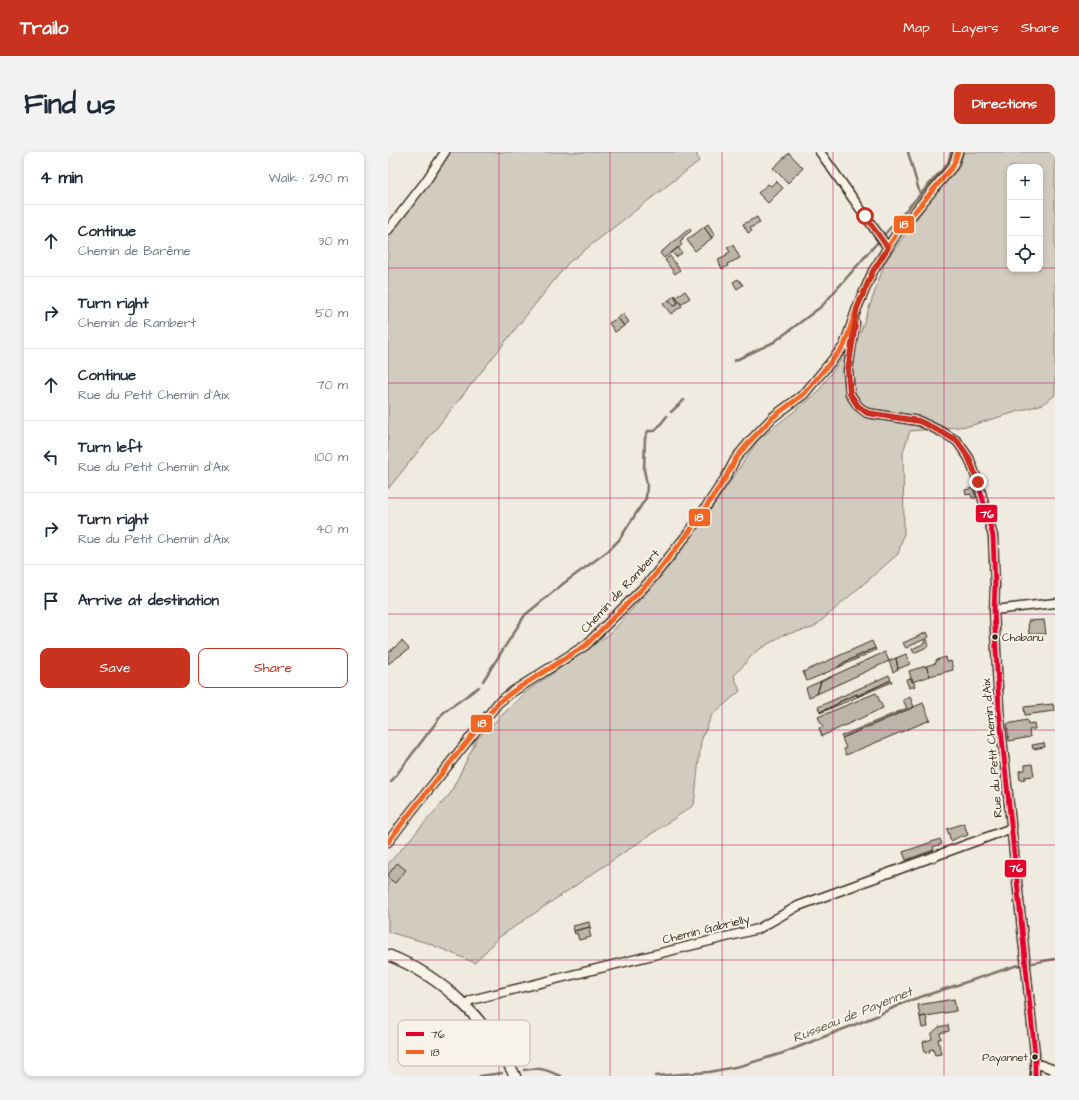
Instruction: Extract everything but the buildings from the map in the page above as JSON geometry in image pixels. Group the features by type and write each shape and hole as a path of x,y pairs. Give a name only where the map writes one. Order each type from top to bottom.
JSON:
{"main road":[{"path":"388,955 422,972 446,988 465,1004 478,1020"},
{"path":"510,1066 515,1076"}],"street":[{"path":"388,230 426,181 445,152"},
{"path":"820,152 888,248"},
{"name":"Chemin de Rambert","path":"388,842 498,704 512,692 586,645 650,580 690,531 726,477 736,458 751,440 774,417 804,394 844,346 857,308 873,271 897,233 953,166 958,152"},
{"name":"Rue du Petit Chemin d'Aix","path":"857,308 848,370 850,394 858,406 868,413 919,421 957,441 969,458 978,482 993,536 995,585 994,610 999,709 1012,828 1035,1063 1035,1076"},
{"path":"994,610 1055,603"},
{"name":"Chemin Gabrielly","path":"465,1004 471,1000 758,929 798,906 1012,828"},
{"path":"1035,1063 1055,1070"}],"shaded area":[{"path":"445,152 696,152 699,161 568,263 388,489 388,230"},
{"path":"964,152 1055,152 1055,395 1043,404 969,426 910,431 903,452 904,533 898,554 813,628 783,635 755,652 734,676 740,691 712,715 701,741 694,805 498,938 475,963 428,943 388,932 388,864 450,794 477,739 527,691 611,633 672,563 726,488 758,440 817,393 861,331 885,262 931,199 958,169"}],"waterway":[{"path":"908,152 920,194"},
{"path":"884,235 948,163 951,152"},
{"path":"734,361 774,342 822,306 877,243"},
{"path":"671,412 684,400"},
{"path":"483,681 525,615 564,583 608,551 619,540 646,498 647,484 644,470 645,438 648,431 655,431 667,416"},
{"path":"391,782 444,712 479,687"},
{"name":"Russeau de Payennet","path":"655,1076 709,1072 740,1066 783,1053 874,1017 905,1002 1015,966 1055,959"},
{"name":"Russeau de Payennet","path":"524,1070 540,1069 561,1076"},
{"name":"Russeau de Payennet","path":"480,1076 502,1073"}],"transit line":[{"name":"18","path":"388,842 498,703 512,692 586,645 650,581 690,531 726,477 736,458 773,417 804,394 844,346 857,308 873,271 897,233 953,166 958,152"},
{"name":"76","path":"855,327 848,370 850,394 858,406 867,413 919,421 957,441 969,458 978,482 993,536 995,585 994,610 999,709 1035,1054 1035,1076"}],"place":[{"name":"Chabanu","path":"995,637"},
{"name":"Payannet","path":"1035,1057"}],"route":[{"path":"865,216 888,248 873,271 857,308 848,370 850,394 858,406 868,413 919,421 957,441 969,458 978,482"}]}
